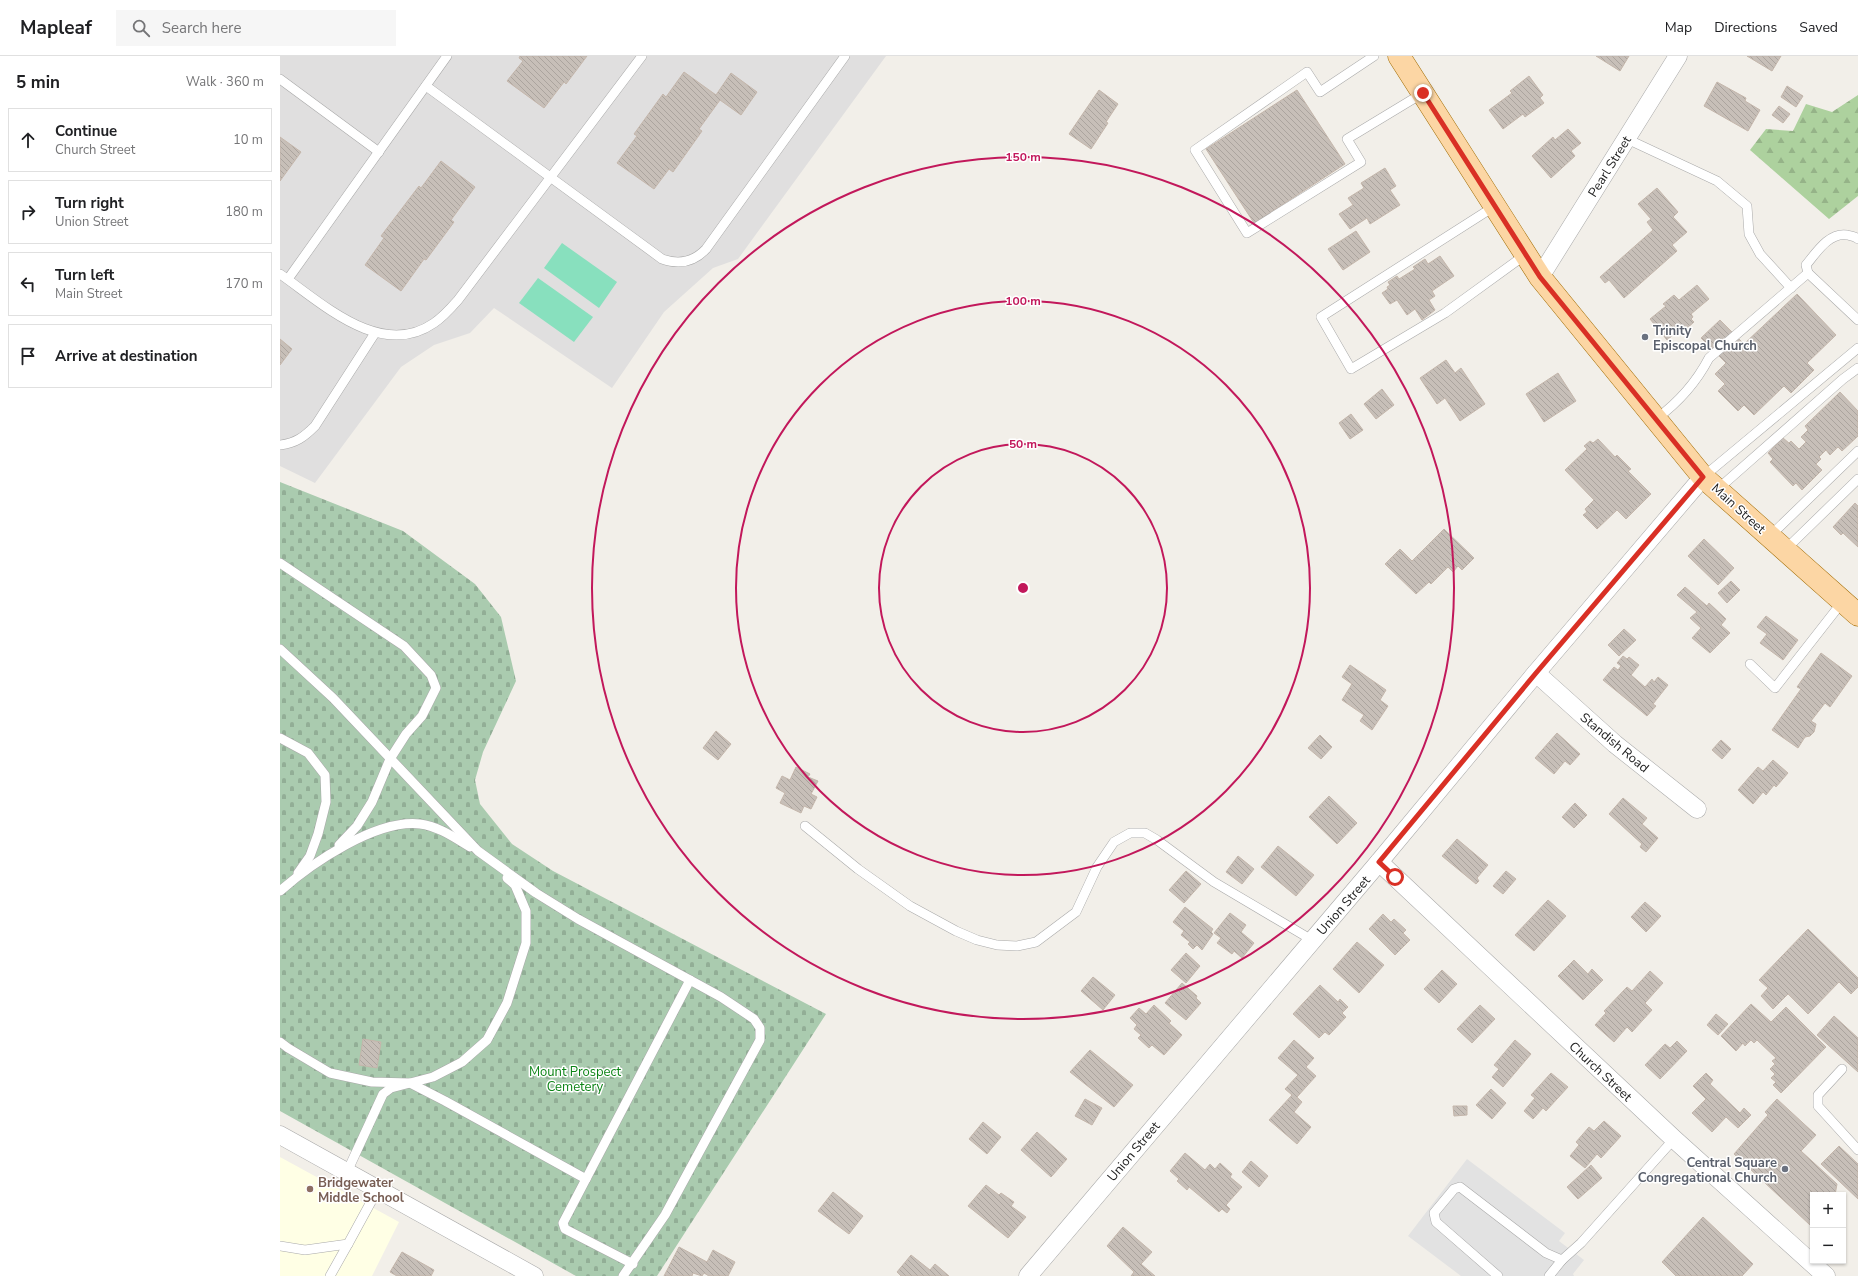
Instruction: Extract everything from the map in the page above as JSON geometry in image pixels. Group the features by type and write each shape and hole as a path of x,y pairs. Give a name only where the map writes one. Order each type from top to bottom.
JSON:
{"main road":[{"name":"Main Street","path":"1399,56 1540,277 1656,419 1710,483 1851,608"}],"street":[{"name":"Pearl Street","path":"1540,277 1678,56"},
{"name":"Union Street","path":"1028,1276 1379,862 1536,673 1710,483"},
{"name":"Standish Road","path":"1536,673 1615,744 1697,809"},
{"name":"Church Street","path":"1379,862 1674,1139 1826,1276"},
{"path":"280,1135 534,1276"}],"lane":[{"path":"447,56 378,152 284,276 353,324 375,333 388,335 411,333 433,324 445,314 458,300 642,56"},
{"path":"426,86 662,259 677,263 693,260 706,249 845,56"},
{"path":"1374,56 1320,92 1306,72 1195,150 1247,233 1360,162 1347,139 1423,93"},
{"path":"280,79 378,152"},
{"path":"1627,139 1717,181 1747,206 1749,234 1760,254 1790,288"},
{"path":"1495,206 1321,317 1350,369 1444,313 1526,254"},
{"path":"1858,239 1855,236 1840,234 1825,242 1806,265 1808,273 1858,320"},
{"path":"1656,419 1676,404 1702,370 1709,358 1808,273"},
{"path":"280,445 294,442 305,437 314,426 375,333"},
{"path":"1710,483 1858,348"},
{"path":"1710,483 1858,368"},
{"path":"1777,543 1858,451"},
{"path":"1777,543 1858,479"},
{"path":"280,563 404,646 431,675 436,688 422,716 406,734 390,760 372,802 360,820 332,854"},
{"path":"1750,664 1775,688 1851,608"},
{"path":"280,649 333,698 390,760 478,851 515,886 526,911 526,943 506,1004 487,1040 462,1062 433,1077 391,1088 383,1094 347,1172"},
{"path":"280,738 308,753 324,775 326,802 318,834 310,856 295,878 280,884"},
{"path":"280,891 295,878 346,844 373,832 398,824 421,824 440,830 478,851 536,893 578,919 721,997 754,1019 760,1028 760,1040 665,1215 633,1264 623,1276"},
{"path":"805,826 858,868 910,906 956,931 977,940 997,945 1017,946 1036,942 1076,912 1097,867 1114,842 1130,833 1145,834 1157,840 1214,882 1312,940"},
{"path":"633,1264 565,1229 563,1223 690,980"},
{"path":"280,1042 330,1073 372,1082 410,1083 586,1179"},
{"path":"1842,1069 1818,1095 1818,1106 1858,1150"},
{"path":"1549,1276 1562,1260 1581,1243 1674,1139"},
{"path":"1498,1276 1436,1222 1434,1213 1454,1189 1460,1187 1546,1253 1562,1260"},
{"path":"330,1276 378,1189"},
{"path":"280,1246 305,1250 348,1244"}],"shaded area":[{"path":"280,56 886,56 738,259 713,268 664,312 612,388 494,308 470,333 434,345 401,367 315,483 280,466"},
{"name":"Bridgewater Middle School","path":"280,1157 399,1222 372,1276 280,1276"},
{"path":"1467,1159 1565,1233 1559,1241 1584,1260 1573,1274 1574,1276 1461,1276 1408,1236"}],"green space":[{"path":"1858,95 1858,196 1829,219 1750,150 1766,129 1793,131 1806,104 1832,112"},
{"path":"562,243 617,282 599,308 544,268"},
{"path":"538,278 593,317 574,342 519,303"},
{"name":"Mount Prospect Cemetery","path":"280,482 403,531 475,584 501,617 516,681 483,752 475,780 480,804 512,844 553,871 826,1014 657,1276 576,1276 280,1111"}],"building":[{"path":"520,56 587,56 566,84 564,82 544,108 507,81 523,61 519,58"},
{"path":"1596,56 1629,56 1620,71"},
{"path":"1747,56 1781,56 1772,71"},
{"path":"684,72 716,95 731,73 757,92 741,115 720,100 699,129 702,131 673,172 669,169 654,189 617,163 637,136 634,134 663,94 666,97"},
{"path":"1529,76 1543,95 1540,98 1544,103 1525,117 1523,114 1503,129 1489,110 1512,93 1510,91"},
{"path":"1717,82 1746,98 1745,101 1760,110 1748,131 1704,106"},
{"path":"1787,86 1803,96 1796,107 1781,97"},
{"path":"1099,90 1118,104 1106,122 1108,123 1091,149 1069,134"},
{"path":"1297,90 1345,164 1254,223 1206,149"},
{"path":"1779,106 1790,114 1783,123 1772,115"},
{"path":"1568,129 1581,143 1571,151 1575,156 1551,178 1532,156 1553,137 1555,140"},
{"path":"280,137 301,152 280,181"},
{"path":"441,161 475,187 451,220 454,222 426,260 424,259 401,291 365,265 384,238 381,236 419,186 421,188"},
{"path":"1385,168 1396,186 1390,190 1400,205 1370,224 1367,218 1350,229 1339,214 1353,205 1348,198 1364,188 1361,183"},
{"path":"1657,188 1678,212 1673,217 1687,232 1672,245 1677,251 1624,298 1609,280 1605,283 1600,277 1653,230 1647,222 1651,219 1638,204"},
{"path":"1356,231 1370,252 1343,270 1328,249"},
{"path":"1440,256 1454,276 1432,291 1435,296 1429,300 1435,310 1422,320 1415,309 1407,315 1397,300 1390,304 1382,293 1388,289 1387,287 1390,285 1388,282 1397,276 1399,279 1415,269 1413,267 1425,259 1428,264"},
{"path":"1697,285 1709,299 1691,314 1693,317 1691,319 1694,322 1686,329 1684,326 1667,340 1650,319 1666,306 1663,304 1674,295 1679,300"},
{"path":"1797,294 1836,335 1807,363 1814,370 1791,393 1784,386 1754,415 1744,405 1738,411 1718,391 1725,384 1715,374 1726,363 1701,338 1720,320 1744,344"},
{"path":"280,339 292,349 280,365"},
{"path":"1446,360 1455,373 1461,368 1485,404 1460,421 1445,398 1437,404 1420,378"},
{"path":"1558,373 1576,401 1544,422 1526,394"},
{"path":"1382,389 1394,405 1376,419 1364,404"},
{"path":"1840,392 1858,411 1858,436 1842,451 1838,447 1830,455 1826,450 1819,457 1821,459 1816,464 1822,470 1802,490 1796,483 1793,486 1770,462 1773,459 1768,453 1783,438 1789,443 1791,441 1799,449 1806,442 1801,437 1808,430 1805,426"},
{"path":"1351,414 1363,430 1350,439 1339,423"},
{"path":"1598,439 1615,457 1617,455 1631,469 1628,471 1651,494 1626,519 1617,510 1597,529 1583,515 1587,512 1585,509 1594,500 1565,470 1587,449 1584,446 1590,441 1593,443"},
{"path":"1855,503 1858,506 1858,547 1843,533 1841,535 1833,527"},
{"path":"1444,529 1474,558 1462,570 1458,566 1453,572 1448,567 1431,584 1429,582 1416,594 1385,564 1400,549 1412,561"},
{"path":"1704,539 1734,568 1718,585 1688,556"},
{"path":"1731,581 1740,590 1727,603 1718,593"},
{"path":"1685,587 1707,606 1709,603 1726,619 1721,625 1730,633 1710,653 1692,638 1701,628 1690,618 1697,612 1677,595"},
{"path":"1766,616 1798,640 1783,660 1760,643 1767,634 1757,627"},
{"path":"1624,629 1636,640 1619,656 1608,645"},
{"path":"1821,653 1852,676 1830,707 1825,703 1811,721 1816,724 1814,732 1810,736 1805,737 1798,748 1772,730 1801,689 1797,687"},
{"path":"1623,656 1627,659 1629,657 1639,665 1631,675 1645,687 1652,679 1654,682 1658,677 1668,685 1653,704 1656,706 1647,716 1603,680 1614,667 1618,670 1621,666 1617,663"},
{"path":"1350,665 1386,690 1380,700 1388,706 1372,730 1360,721 1364,715 1342,700 1352,684 1342,677"},
{"path":"716,731 731,744 718,760 703,748"},
{"path":"1557,733 1580,754 1570,765 1565,761 1554,774 1535,758"},
{"path":"1320,735 1332,747 1321,759 1308,748"},
{"path":"1721,740 1731,749 1722,759 1712,750"},
{"path":"1773,760 1788,773 1776,787 1774,785 1766,795 1763,792 1753,804 1738,790 1758,767 1763,771"},
{"path":"796,767 810,774 808,777 818,781 811,794 817,797 811,809 804,806 801,813 780,803 785,793 776,788 782,776 790,780"},
{"path":"1329,796 1357,823 1337,844 1309,817"},
{"path":"1623,798 1647,818 1642,824 1658,838 1646,852 1640,847 1642,844 1609,814"},
{"path":"1575,803 1587,815 1574,828 1562,817"},
{"path":"1457,839 1488,865 1477,878 1479,881 1476,884 1442,856"},
{"path":"1278,846 1314,875 1296,896 1261,867"},
{"path":"1238,856 1254,869 1242,884 1226,872"},
{"path":"1186,871 1201,884 1184,903 1169,890"},
{"path":"1506,871 1516,879 1503,894 1493,886"},
{"path":"1548,900 1566,916 1534,951 1515,935"},
{"path":"1645,902 1661,916 1646,932 1631,917"},
{"path":"1185,907 1213,929 1211,932 1213,934 1202,950 1197,945 1193,949 1188,944 1190,942 1181,935 1184,931 1173,922"},
{"path":"1230,913 1246,925 1241,932 1254,943 1242,958 1234,951 1232,954 1217,943 1221,938 1214,933"},
{"path":"1383,914 1391,922 1394,919 1406,930 1403,933 1410,940 1395,955 1369,929"},
{"path":"1808,929 1858,978 1858,987 1851,994 1839,982 1808,1014 1788,994 1773,1009 1761,996 1768,988 1759,980"},
{"path":"1357,942 1384,965 1359,993 1333,969"},
{"path":"1186,953 1200,966 1186,983 1171,970"},
{"path":"1574,960 1588,974 1592,969 1603,980 1583,1000 1558,976"},
{"path":"1442,970 1457,984 1439,1003 1424,989"},
{"path":"1650,971 1663,983 1645,1003 1652,1010 1632,1032 1627,1027 1614,1042 1595,1025 1606,1013 1604,1011 1627,987 1632,991"},
{"path":"1093,977 1115,995 1103,1010 1081,991"},
{"path":"1182,983 1197,996 1196,998 1201,1003 1186,1020 1165,1003"},
{"path":"1320,985 1338,1002 1340,999 1348,1007 1342,1013 1346,1017 1329,1035 1325,1032 1319,1038 1293,1014"},
{"path":"1751,1004 1771,1022 1786,1007 1826,1047 1781,1093 1773,1085 1776,1082 1771,1078 1775,1074 1770,1069 1775,1064 1772,1061 1776,1058 1757,1040 1754,1043 1751,1040 1745,1046 1743,1043 1736,1051 1721,1036"},
{"path":"1154,1005 1171,1021 1169,1023 1182,1035 1164,1055 1152,1045 1149,1048 1138,1038 1141,1035 1134,1029 1137,1025 1130,1018 1139,1008 1146,1014"},
{"path":"1480,1005 1495,1019 1472,1043 1457,1029"},
{"path":"1716,1014 1728,1024 1718,1035 1707,1025"},
{"path":"1834,1016 1858,1038 1858,1072 1817,1035"},
{"path":"363,1039 381,1042 377,1068 359,1065"},
{"path":"1294,1040 1314,1058 1306,1067 1316,1076 1297,1097 1302,1102 1294,1112 1311,1127 1297,1144 1269,1120 1292,1095 1285,1089 1298,1075 1278,1058"},
{"path":"1515,1040 1531,1054 1503,1087 1492,1077 1499,1069 1494,1065"},
{"path":"1677,1041 1687,1051 1660,1079 1645,1065 1665,1044 1670,1048"},
{"path":"1090,1050 1133,1085 1114,1107 1070,1072"},
{"path":"1551,1073 1568,1087 1546,1111 1543,1108 1533,1119 1524,1111 1535,1098 1531,1095"},
{"path":"1706,1073 1713,1080 1710,1084 1740,1113 1744,1108 1751,1115 1738,1128 1726,1117 1712,1132 1692,1113 1706,1099 1693,1086"},
{"path":"1491,1089 1506,1103 1492,1119 1476,1105"},
{"path":"1085,1099 1102,1108 1092,1125 1075,1116"},
{"name":"Central Square Congregational Church","path":"1777,1099 1816,1135 1801,1151 1837,1184 1836,1192 1810,1192 1810,1225 1734,1154 1768,1115 1765,1112"},
{"path":"1453,1106 1467,1106 1467,1115 1454,1116"},
{"path":"1604,1121 1621,1136 1601,1158 1597,1154 1585,1168 1570,1156 1579,1145 1576,1142 1589,1127 1594,1131"},
{"path":"983,1122 1001,1137 987,1154 969,1139"},
{"path":"1037,1132 1067,1159 1051,1177 1021,1150"},
{"path":"1839,1146 1858,1164 1858,1199 1821,1164"},
{"path":"1185,1153 1205,1170 1210,1164 1215,1169 1220,1163 1232,1174 1230,1177 1242,1187 1226,1205 1230,1209 1227,1213 1222,1209 1219,1212 1189,1187 1187,1190 1177,1181 1179,1179 1170,1171"},
{"path":"1251,1161 1268,1176 1259,1187 1242,1172"},
{"path":"1591,1165 1602,1178 1578,1199 1567,1187"},
{"path":"986,1185 999,1195 1001,1193 1014,1202 1011,1206 1026,1217 1008,1238 968,1206"},
{"path":"833,1192 863,1216 849,1234 818,1211"},
{"path":"1703,1217 1753,1264 1742,1276 1676,1276 1662,1262"},
{"path":"1123,1227 1152,1252 1141,1264 1155,1276 1131,1276 1134,1272 1107,1246"},
{"path":"679,1247 707,1262 713,1250 735,1262 728,1276 709,1276 704,1273 702,1276 693,1273 692,1276 664,1276"},
{"path":"402,1252 434,1270 431,1276 397,1276 390,1272"},
{"path":"911,1255 930,1270 935,1264 949,1276 901,1276 897,1272"}],"place":[{"name":"Trinity Episcopal Church","path":"1645,337"},
{"name":"Central Square Congregational Church","path":"1785,1169"},
{"name":"Bridgewater Middle School","path":"310,1189"}],"route":[{"path":"1395,877 1379,862 1536,673 1703,477 1540,277 1423,93"}]}
